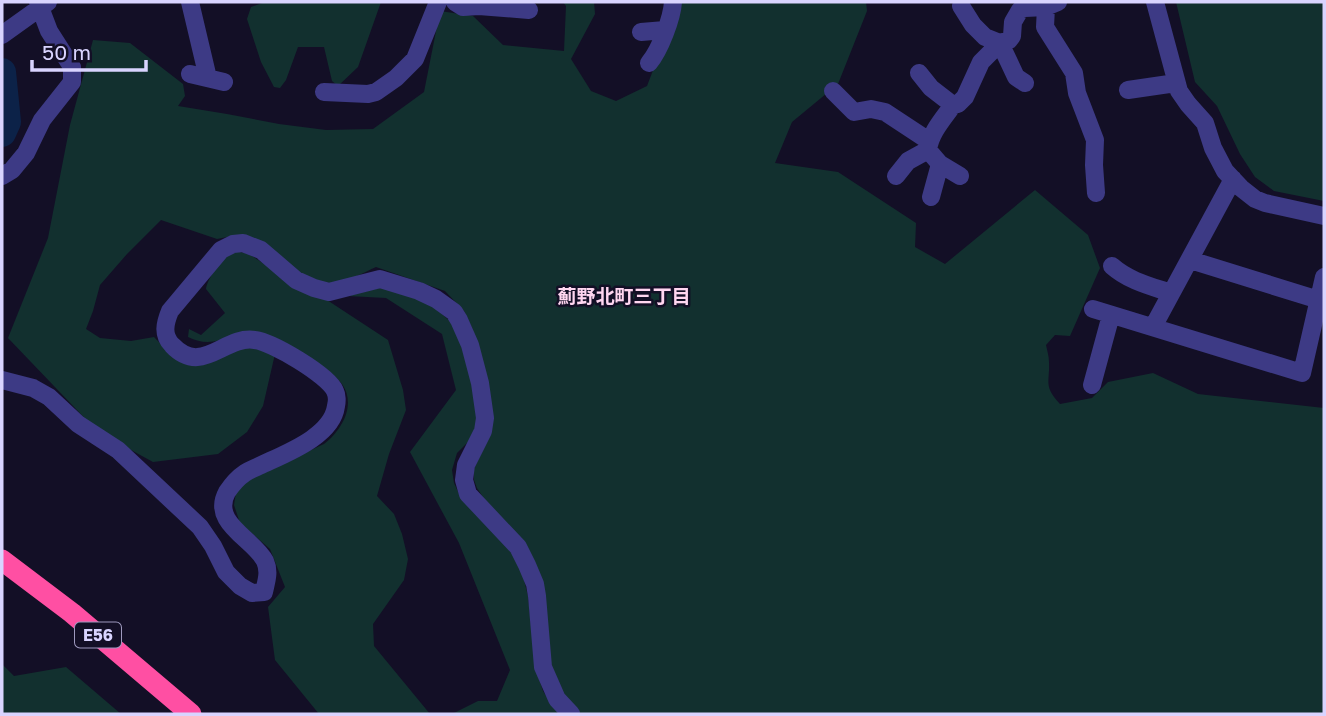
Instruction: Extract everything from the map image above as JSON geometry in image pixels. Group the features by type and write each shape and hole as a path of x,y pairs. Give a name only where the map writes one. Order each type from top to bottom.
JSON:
{"highway":[{"name":"E56","path":"2,560 72,613 191,714"},
{"name":"E56","path":"2,574 72,628 172,714"}],"street":[{"path":"192,2 208,78"},
{"path":"324,92 368,94 376,92 396,78 415,59 438,2"},
{"path":"455,2 463,8 479,6 529,10"},
{"path":"649,63 655,56 673,11 673,2"},
{"path":"1155,2 1179,91 1205,123 1216,155 1225,171 1248,194 1265,203 1324,216"},
{"path":"2,35 42,4 49,31 72,67 72,82 42,120 26,153 12,170 2,176"},
{"path":"932,197 932,152 953,105 965,97 981,62 1000,43 1012,37 1013,22 1020,10 1049,4 1045,27 1074,73 1077,93 1095,141 1097,193"},
{"path":"961,6 973,25 985,37 1000,43 1016,77 1025,83"},
{"path":"641,32 665,30"},
{"path":"919,73 931,88 953,105"},
{"path":"1128,90 1176,83"},
{"path":"833,92 854,112 871,109 885,112 960,176"},
{"path":"897,176 908,161 932,152"},
{"path":"1153,327 1233,179"},
{"path":"2,380 33,388 49,397 78,424 118,450 200,527 226,572 240,586 252,593 264,592 268,573 265,562 227,519 225,496 245,472 305,444 324,429 334,416 337,403 335,390 299,360 264,342 239,342 206,356 190,357 180,352 167,338 165,329 170,311 221,250 243,243 261,250 296,280 322,291 340,290 380,279 419,290 436,299 454,312 465,332 484,404 483,431 466,465 464,480 468,494 518,547 527,565 535,583 543,667 557,699 571,714"},
{"path":"1189,260 1319,300"},
{"path":"1112,266 1133,280 1171,293"},
{"path":"1093,309 1302,373 1324,277"},
{"path":"1092,385 1111,315"}],"green space":[{"path":"265,2 381,2 358,67 338,86 332,81 324,47 298,47 286,80 280,88 274,87 261,62 247,19 251,7"},
{"path":"563,2 594,2 595,14 571,59 591,91 616,101 647,86 677,2 866,2 867,11 838,84 792,122 775,163 838,172 916,223 915,247 945,264 1035,190 1088,235 1100,268 1070,336 1055,335 1046,345 1049,388 1060,404 1092,398 1108,382 1153,373 1198,394 1324,408 1324,714 580,714 566,701 550,661 541,586 474,480 474,469 490,434 492,411 472,328 464,311 445,291 376,267 335,283 313,279 237,235 217,239 161,220 100,285 86,329 100,338 131,341 154,337 170,353 193,364 212,361 246,346 275,354 263,406 247,432 218,454 153,462 98,432 8,338 48,238 70,125 93,40 130,43 183,84 185,96 178,106 326,130 373,129 424,92 440,11 473,16 503,45 564,51 566,6"},
{"path":"1176,2 1324,2 1324,201 1274,191 1255,177 1240,154 1217,106 1195,82"},
{"path":"240,252 249,254 302,289 327,300 388,340 406,410 377,496 394,514 408,559 404,580 373,624 374,646 430,714 319,714 275,660 268,607 285,587 270,549 240,523 234,505 236,492 250,478 324,444 341,425 348,400 342,384 326,369 265,334 251,332 208,342 188,337 189,329 201,335 225,313 206,289 214,270 225,258"},
{"path":"382,287 430,303 454,325 465,351 476,395 478,420 473,437 457,453 452,470 454,483 462,500 487,522 515,557 528,596 536,670 543,691 560,714 452,714 478,701 497,701 510,670 459,543 410,452 456,390 442,334 386,298 348,296"},
{"path":"2,664 14,676 66,667 121,714 2,714"}],"waterway":[{"path":"2,72 7,122 2,133"}],"district":[{"name":"薊野北町三丁目","path":"624,296"}]}
